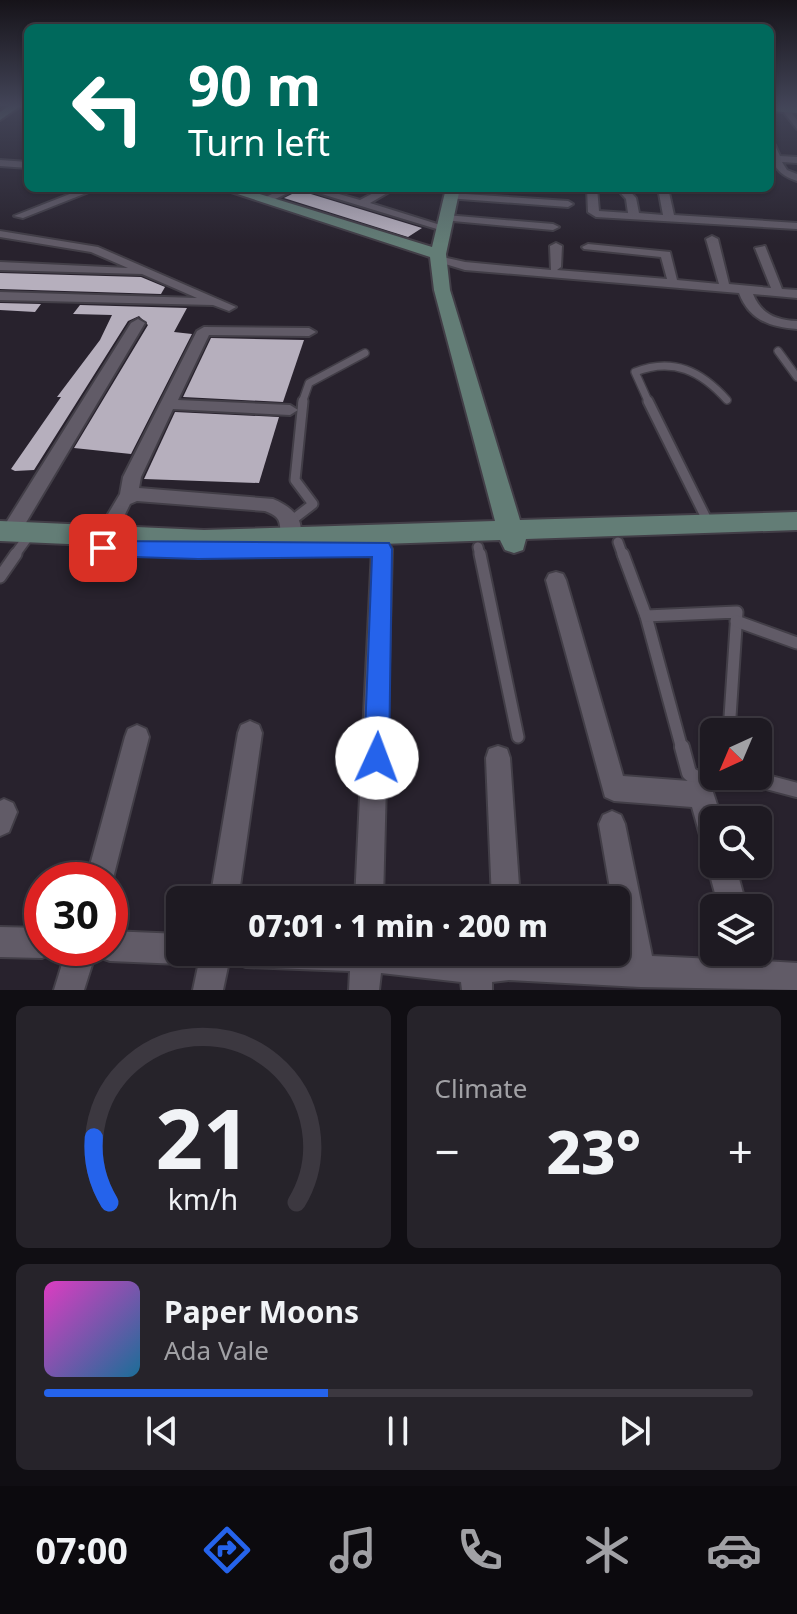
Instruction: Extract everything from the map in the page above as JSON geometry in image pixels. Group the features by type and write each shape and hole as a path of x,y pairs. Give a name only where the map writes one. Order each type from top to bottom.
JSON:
{"street":[{"path":"774,153 783,172 797,178"},
{"path":"776,159 797,160"},
{"path":"0,163 24,164"},
{"path":"0,232 48,192"},
{"path":"19,216 83,192"},
{"path":"239,192 442,259 797,292"},
{"path":"265,200 284,192"},
{"path":"321,192 445,223 553,227"},
{"path":"328,194 332,192"},
{"path":"361,204 384,192"},
{"path":"512,538 442,290 445,223 452,192 568,204"},
{"path":"592,192 594,213 797,226"},
{"path":"625,192 631,198 634,217"},
{"path":"664,192 669,219"},
{"path":"0,232 94,249 224,305 0,296"},
{"path":"712,239 724,282"},
{"path":"555,267 556,246"},
{"path":"588,247 666,254 672,278"},
{"path":"761,248 777,287"},
{"path":"442,259 555,267 590,274 724,282 749,288 777,287 797,292"},
{"path":"0,266 148,272"},
{"path":"749,288 761,318 774,324 797,325"},
{"path":"13,537 138,323"},
{"path":"105,536 128,497 132,477 204,331 309,332"},
{"path":"168,404 290,410"},
{"path":"128,497 134,494 252,500 280,509 291,529"},
{"path":"13,537 198,551 382,549 478,547 512,538 797,521"},
{"path":"13,537 105,536 204,540 291,529 618,542 797,536"},
{"path":"370,886 382,549"},
{"path":"556,580 614,788 702,795 705,806"},
{"path":"226,886 250,733"},
{"path":"105,862 137,737"},
{"path":"498,758 505,886"},
{"path":"612,824 640,972"},
{"path":"0,942 24,943"},
{"path":"128,947 166,948"},
{"path":"69,990 76,966"},
{"path":"208,990 213,966"},
{"path":"364,990 366,966"},
{"path":"419,966 476,979 496,966"},
{"path":"537,966 587,980 640,972 701,983 746,966"},
{"path":"753,966 797,978"}],"lane":[{"path":"778,351 797,377"},
{"path":"291,529 313,504 295,480 299,462 300,409 309,383 365,353"},
{"path":"709,524 672,455 635,372 661,366 689,368 709,378 727,400"},
{"path":"0,577 13,537"},
{"path":"618,542 646,616 689,773 695,778 700,777"},
{"path":"478,547 518,737"},
{"path":"646,616 737,612 730,718"},
{"path":"736,621 797,643"},
{"path":"772,783 797,790"}],"building":[{"path":"304,192 422,228 408,237 284,198"},
{"path":"0,273 141,277 165,287 161,294 0,289"},
{"path":"0,303 41,304 35,312 0,310"},
{"path":"80,305 187,308 174,332 192,334 131,454 74,448 148,325 139,316 128,321 34,470 15,471 11,469 61,397 57,397 100,340 112,315 73,314"},
{"path":"211,338 304,340 283,402 183,397"},
{"path":"175,412 279,417 259,483 144,479"}],"route":[{"path":"103,548 198,551 382,549 377,758"}]}
